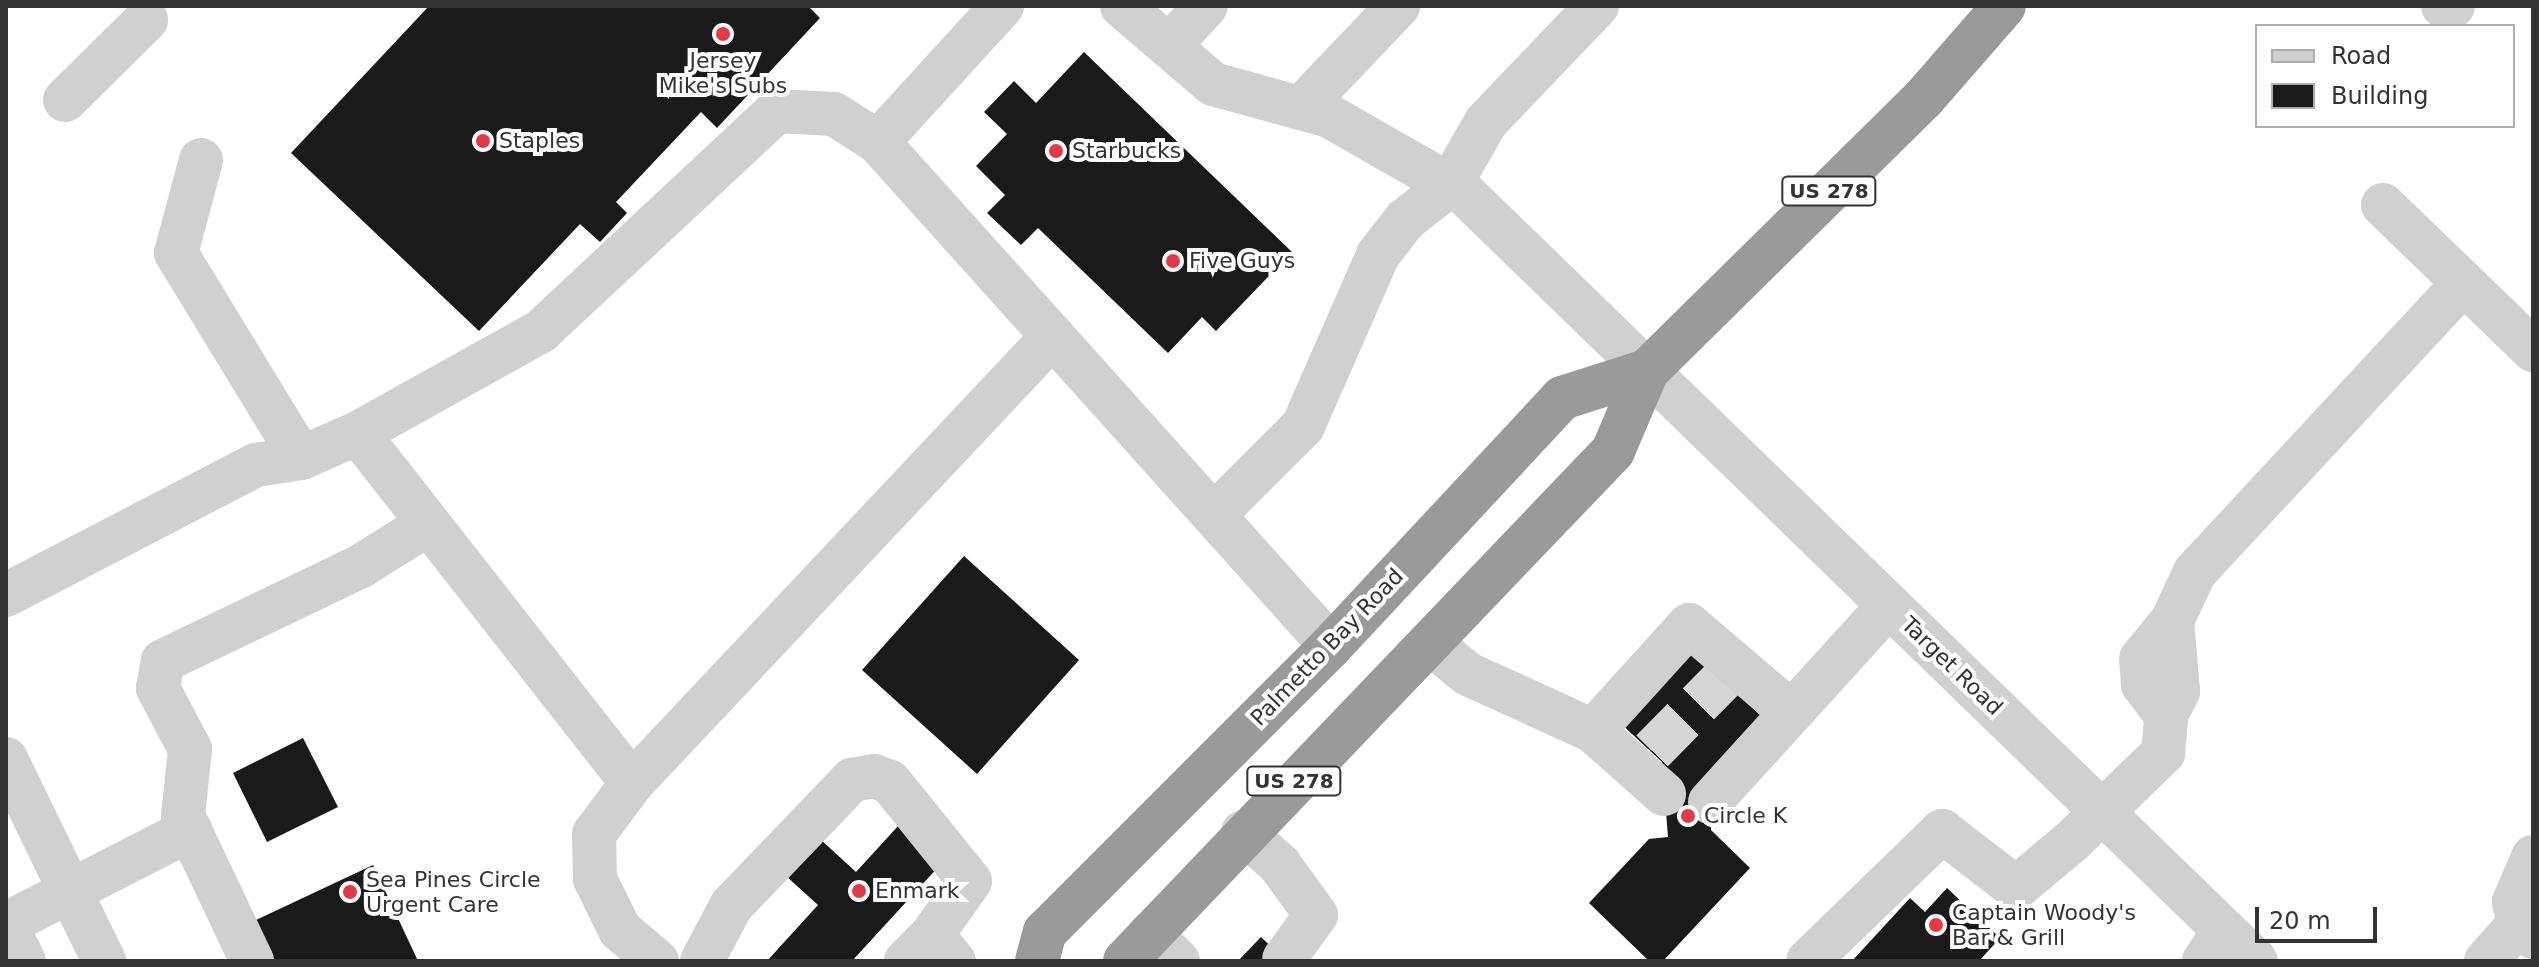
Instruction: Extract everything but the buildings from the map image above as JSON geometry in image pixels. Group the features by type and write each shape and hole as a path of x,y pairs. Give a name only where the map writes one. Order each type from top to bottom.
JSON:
{"highway":[{"name":"Palmetto Bay Road","path":"1151,952 1243,832 1430,643 1613,451 1647,371 1923,99 2004,6"},
{"name":"Palmetto Bay Road","path":"1037,961 1045,932 1331,646 1562,398 1647,371"}],"street":[{"path":"878,142 1002,6"},
{"name":"Target Road","path":"1122,6 1213,84 1301,108 1450,185 2100,809 2214,945 2256,961"},
{"path":"1169,46 1206,6"},
{"path":"1301,108 1398,6"},
{"path":"1215,514 1303,426 1378,255 1405,220 1450,185 1486,122 1597,6"},
{"path":"2443,6 2453,6"},
{"path":"65,100 146,20"},
{"path":"6,595 256,465 301,458 358,433 541,331 777,111 834,114 878,142 1331,646"},
{"path":"201,160 176,253 301,458"},
{"path":"2383,205 2533,350"},
{"path":"1808,961 1942,831 2016,888 2163,753 2166,715 2178,691 2172,621 2195,572 2463,284"},
{"path":"657,961 620,930 595,879 594,834 632,783 1053,336"},
{"path":"358,433 632,783"},
{"path":"252,961 183,816 190,749 158,688 163,661 361,566 428,524"},
{"path":"1710,802 1889,605"},
{"path":"1593,731 1689,625 1729,673 1791,712"},
{"path":"1430,643 1468,674 1593,731 1650,772"},
{"path":"6,759 104,961"},
{"path":"702,961 731,906 852,780 874,776 890,782 970,881 931,952"},
{"path":"24,961 6,924 190,830"},
{"path":"1243,832 1279,864 1316,915 1284,959"},
{"path":"2486,961 2526,931 2514,902 2533,857"}],"tunnel":[{"path":"1652,751 1722,680"}],"place":[{"name":"Jersey Mike's Subs","path":"723,34"},
{"name":"Staples","path":"483,141"},
{"name":"Starbucks","path":"1056,151"},
{"name":"Five Guys","path":"1173,261"},
{"name":"Circle K","path":"1688,816"},
{"name":"Enmark","path":"859,891"},
{"name":"Sea Pines Circle Urgent Care","path":"350,892"},
{"name":"Captain Woody's Bar & Grill","path":"1936,925"}]}
